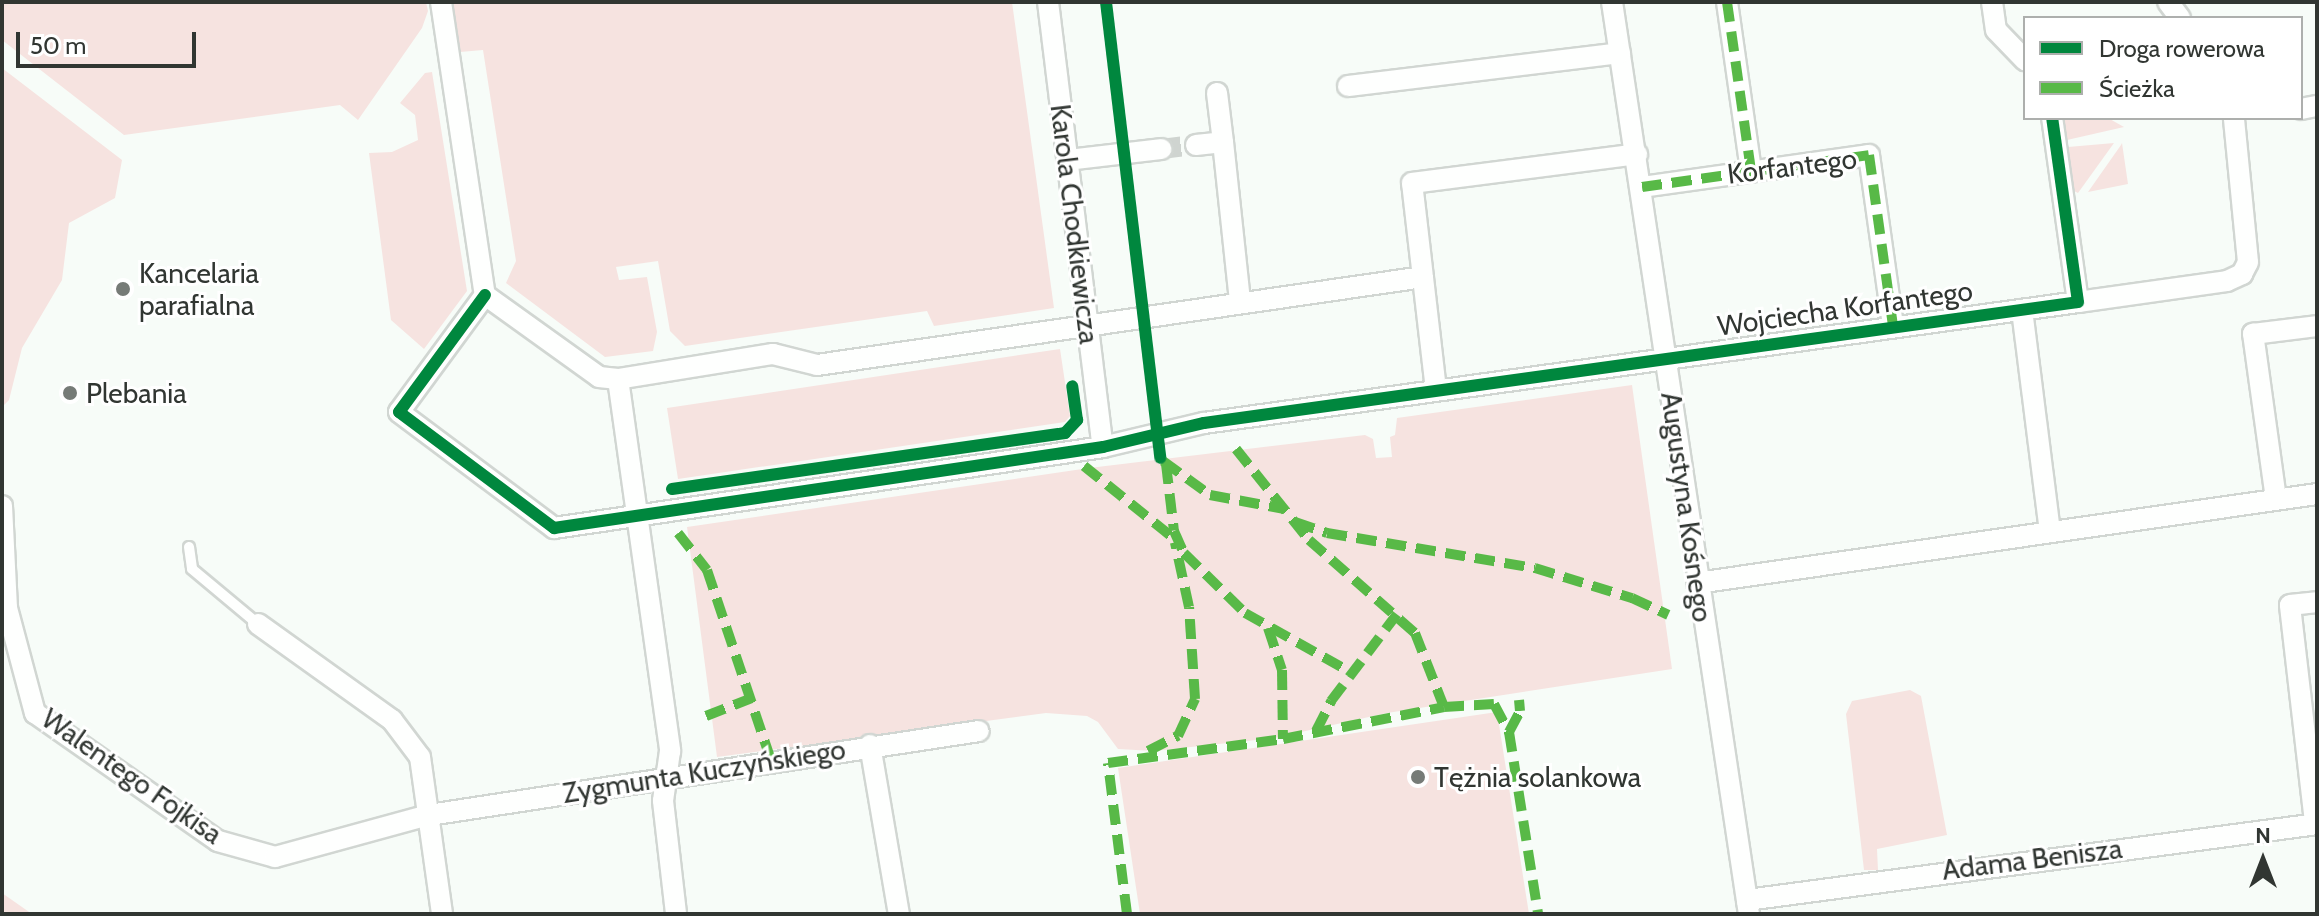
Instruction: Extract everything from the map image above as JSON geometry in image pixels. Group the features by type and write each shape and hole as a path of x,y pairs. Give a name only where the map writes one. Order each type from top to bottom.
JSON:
{"street":[{"path":"441,2 485,295 599,377 618,379 773,354 817,365 1423,277"},
{"name":"Karola Chodkiewicza","path":"1048,2 1103,447"},
{"name":"Augustyna Kośnego","path":"1612,2 1748,907"},
{"path":"1727,2 1751,170"},
{"path":"1992,2 1996,30 2023,58"},
{"path":"1348,86 1620,53"},
{"path":"1217,93 1240,302"},
{"path":"2052,120 2078,302"},
{"name":"Wojciecha Korfantego","path":"485,295 399,412 554,528 1103,447 1204,423 1665,356 2227,281 2242,274 2248,262 2234,120"},
{"path":"1196,145 1223,142"},
{"path":"1068,160 1161,149"},
{"path":"1436,390 1412,183 1637,154"},
{"name":"Korfantego","path":"1642,187 1869,155 1893,325"},
{"path":"2022,310 2050,531"},
{"path":"2276,499 2253,334 2317,326"},
{"path":"618,379 670,751 663,801 676,914"},
{"path":"1697,583 2317,494"},
{"name":"Walentego Fojkisa","path":"2,506 7,608 35,713 218,841 275,857 429,815"},
{"path":"2316,823 2290,605 2317,602"},
{"path":"258,624 392,720 420,757 442,914"},
{"name":"Zygmunta Kuczyńskiego","path":"429,815 667,776 979,731"},
{"path":"870,745 899,914"},
{"name":"Adama Benisza","path":"1748,907 2316,823"}],"lane":[{"path":"189,547 192,569 258,624"}],"shaded area":[{"path":"2,2 426,2 428,11 422,28 358,120 340,105 124,135 2,40"},
{"path":"449,2 1012,2 1054,308 934,326 927,311 685,346 670,331 658,261 616,267 619,280 647,277 657,332 653,351 605,357 506,283 516,261 483,50 460,52"},
{"path":"2,68 122,160 115,198 69,223 62,280 22,348 9,400 2,407"},
{"path":"432,72 467,291 424,349 391,320 369,153 392,152 418,140 415,115 400,103 425,73"},
{"path":"2061,120 2112,120 2124,127 2067,140"},
{"path":"2114,143 2078,193 2072,190 2068,147"},
{"path":"2121,145 2128,184 2088,192"},
{"path":"1060,349 1070,416 1065,422 678,479 667,408"},
{"path":"1632,385 1672,669 1387,713 1274,738 1154,751 1118,749 1098,722 1087,716 1046,713 717,757 687,527 1089,468 1365,435 1373,439 1376,458 1392,457 1390,437 1395,435 1397,418"},
{"path":"1910,690 1921,696 1947,835 1877,849 1878,870 1864,870 1846,714 1852,701"},
{"path":"1497,712 1529,914 1140,914 1118,768"},
{"path":"2,893 32,914 2,914"}],"tunnel":[{"path":"1161,149 1196,145"}],"marked path":[{"path":"1727,2 1751,170"},
{"path":"1642,187 1869,155 1893,325"},
{"path":"1236,449 1309,540 1415,633 1444,707"},
{"path":"1163,461 1210,495 1285,509"},
{"path":"1166,464 1174,531 1184,553 1245,613 1352,673"},
{"path":"1084,466 1177,541"},
{"path":"1295,522 1327,533 1535,568 1632,598 1668,615"},
{"path":"678,533 707,570 771,760"},
{"path":"1148,751 1178,736 1195,699 1189,607 1175,543"},
{"path":"1316,731 1331,701 1397,614"},
{"path":"1268,628 1282,670 1283,739"},
{"path":"706,716 752,698"},
{"path":"1509,732 1520,711 1519,700"},
{"path":"1127,914 1108,763 1283,739 1444,707 1494,704 1509,732 1538,914"}],"cycle path":[{"path":"1106,2 1160,458"},
{"path":"485,295 399,412 554,528 1103,447 1204,423 2078,302 2052,120"},
{"path":"672,489 1065,433 1077,420 1072,386"}],"place":[{"name":"Kancelaria parafialna","path":"123,289"},
{"name":"Plebania","path":"70,393"},
{"name":"Tężnia solankowa","path":"1418,777"}]}
